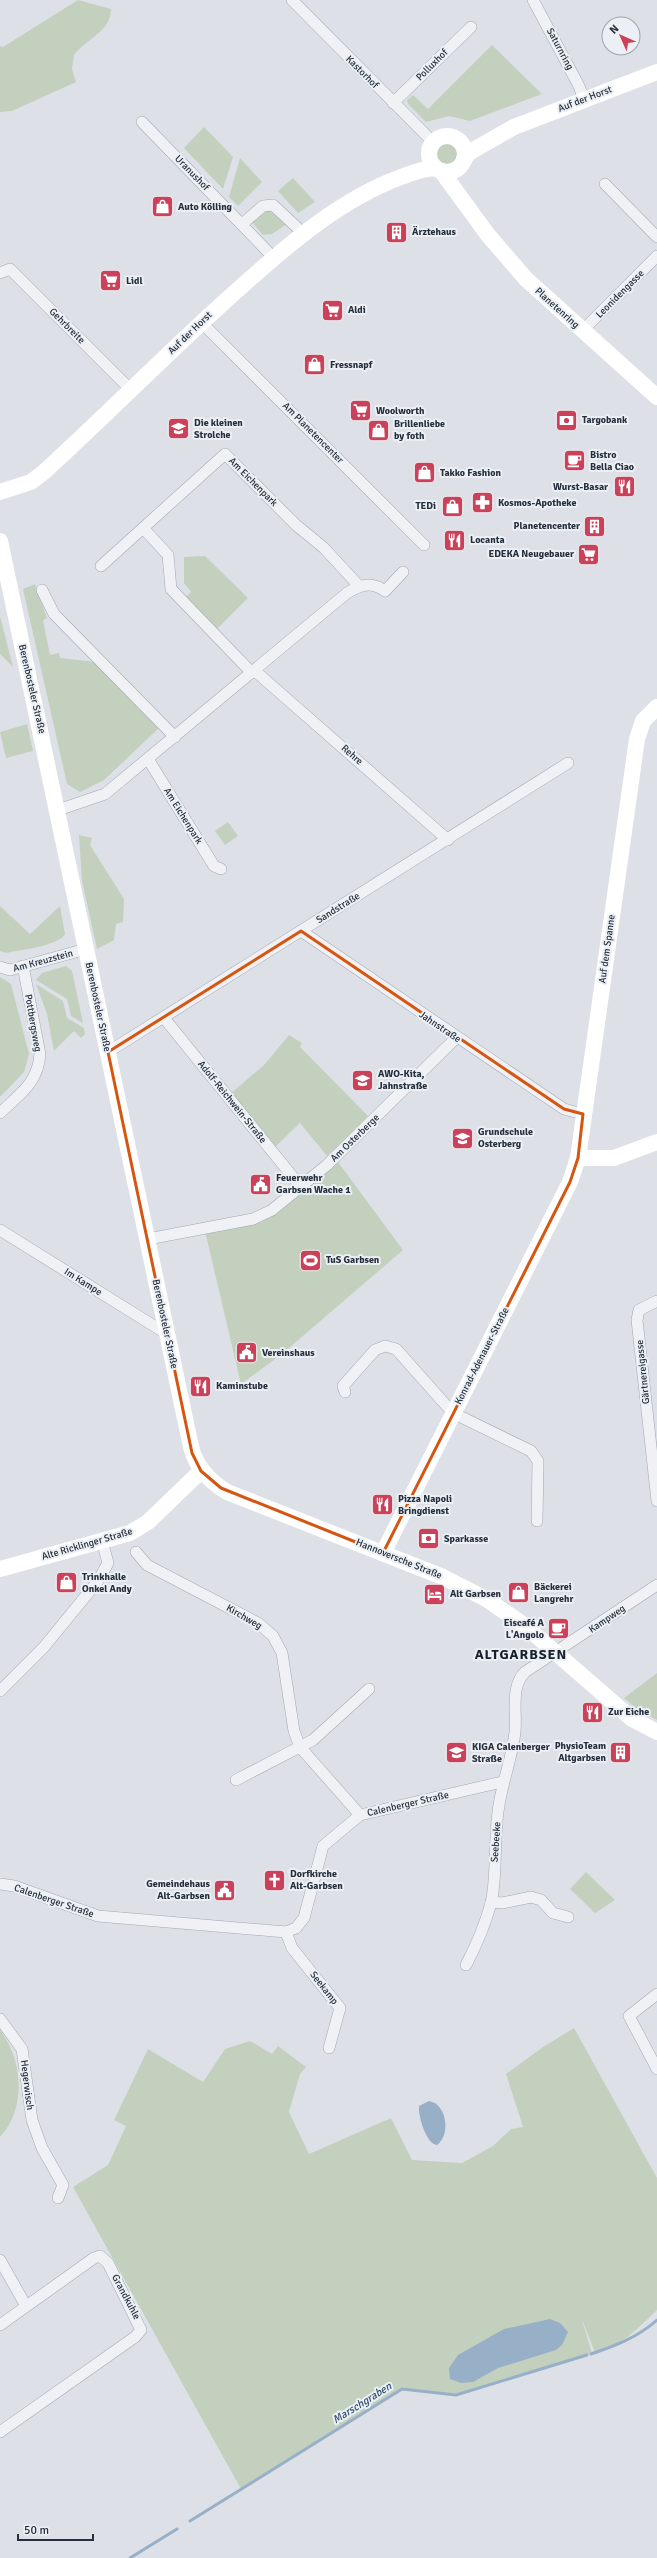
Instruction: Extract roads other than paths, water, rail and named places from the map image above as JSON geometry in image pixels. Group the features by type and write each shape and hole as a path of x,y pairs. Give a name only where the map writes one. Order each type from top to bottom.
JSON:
{"street":[{"name":"Kastorhof","path":"292,0 393,103 431,146"},
{"name":"Saturnring","path":"533,0 579,86 584,100"},
{"name":"Polluxhof","path":"393,103 470,27"},
{"name":"Auf der Horst","path":"458,140 514,127 657,72"},
{"name":"Uranushof","path":"142,122 274,258"},
{"name":"Auf der Horst","path":"463,162 470,152 514,127"},
{"path":"444,136 458,140 465,152 463,162 449,172 439,170 429,156 431,146 444,136"},
{"name":"Auf der Horst","path":"389,182 431,146"},
{"name":"Planetenring","path":"463,162 469,206"},
{"name":"Auf der Horst","path":"0,492 31,482 44,472 202,322 274,258 304,234 337,211 389,182 423,170 439,170"},
{"name":"Planetenring","path":"439,170 449,178 459,197 469,206 488,235 514,266 539,292 657,398"},
{"path":"605,184 657,237"},
{"path":"242,224 263,206 273,205 304,234"},
{"name":"Leonidengasse","path":"582,331 657,256"},
{"name":"Gehrbreite","path":"0,273 10,269 131,390"},
{"name":"Am Planetencenter","path":"202,322 424,545"},
{"name":"Am Eichenpark","path":"101,566 225,454 296,525 324,548 359,586"},
{"path":"143,528 168,555 171,589 253,672"},
{"name":"Berenbosteler Straße","path":"0,541 58,810 192,1453 202,1471"},
{"path":"58,810 105,794 175,738 347,593 359,586 369,584 385,591 403,572"},
{"path":"42,590 54,614 175,738"},
{"name":"Rehre","path":"253,672 448,840"},
{"name":"Auf dem Spanne","path":"578,1158 637,739 643,721 657,707"},
{"name":"Am Eichenpark","path":"148,759 214,866 221,868"},
{"name":"Sandstraße","path":"108,1052 448,840 568,763"},
{"name":"Jahnstraße","path":"301,931 456,1038 564,1109 583,1114"},
{"name":"Am Kreuzstein","path":"0,967 10,970 86,949"},
{"name":"Pottbergsweg","path":"0,1113 30,1084 39,1068 40,1054 23,966"},
{"name":"Adolf-Reichwein-Straße","path":"164,1018 301,1187"},
{"name":"Am Osterberge","path":"148,1239 260,1217 282,1204 327,1165 456,1038"},
{"path":"578,1158 614,1158 657,1142"},
{"name":"Konrad-Adenauer-Straße","path":"383,1553 570,1182 578,1158"},
{"name":"Im Kampe","path":"0,1230 167,1334"},
{"name":"Gärtnereigasse","path":"657,1301 639,1310 637,1318 657,1501"},
{"path":"345,1392 343,1386 370,1355 380,1347 391,1346 453,1413 532,1451 536,1455 538,1461 537,1521"},
{"name":"Alte Ricklinger Straße","path":"0,1569 102,1541 140,1528 202,1471"},
{"name":"Hannoversche Straße","path":"202,1471 214,1484 227,1492 443,1577 486,1599 521,1623 632,1719 657,1732"},
{"path":"0,1691 44,1647 98,1581 108,1563 102,1541"},
{"name":"Kirchweg","path":"136,1552 148,1565 258,1623 272,1636 282,1653 294,1731 300,1747 360,1815"},
{"name":"Kampweg","path":"556,1652 657,1585"},
{"path":"502,1782 512,1752 517,1682 525,1672 556,1652"},
{"path":"236,1780 313,1740 369,1690"},
{"name":"Calenberger Straße","path":"0,1884 14,1886 98,1916 286,1932 296,1928 304,1918 323,1846 360,1815 502,1782"},
{"name":"Seebeeke","path":"466,1966 476,1946 491,1902 502,1782"},
{"path":"491,1902 502,1903 531,1897 541,1900 553,1913 568,1917"},
{"name":"Seekamp","path":"286,1932 292,1948 340,2008 330,2048"},
{"path":"657,1994 629,2016 657,2069"},
{"name":"Hegerwisch","path":"0,2019 22,2049 32,2120 42,2148 63,2185 58,2198"},
{"name":"Grandkuhle","path":"0,2325 94,2258 103,2257 108,2263 140,2324 140,2332 0,2432"},
{"path":"0,2260 26,2306"}],"water":[{"path":"429,2101 435,2103 440,2108 445,2120 444,2134 437,2145 429,2140 426,2135 419,2111 419,2106"},
{"path":"550,2319 560,2323 568,2332 562,2345 556,2350 498,2368 473,2382 461,2383 450,2379 449,2368 458,2355 504,2329"}],"waterway":[{"name":"Marschgraben","path":"591,2354 626,2340 650,2326 657,2320"},
{"name":"Marschgraben","path":"190,2521 402,2389 456,2395 587,2355"},
{"name":"Marschgraben","path":"130,2558 177,2529"}],"place":[{"name":"Auto Kölling","path":"162,207"},
{"name":"Ärztehaus","path":"396,232"},
{"name":"Lidl","path":"110,281"},
{"name":"Aldi","path":"332,310"},
{"name":"Fressnapf","path":"315,365"},
{"name":"Woolworth","path":"360,411"},
{"name":"Targobank","path":"567,420"},
{"name":"Die kleinen Strolche","path":"178,429"},
{"name":"Brillenliebe by foth","path":"378,430"},
{"name":"Bistro Bella Ciao","path":"575,461"},
{"name":"Takko Fashion","path":"425,473"},
{"name":"Wurst-Basar","path":"624,487"},
{"name":"Kosmos-Apotheke","path":"482,503"},
{"name":"TEDi","path":"452,506"},
{"name":"Planetencenter","path":"595,526"},
{"name":"Locanta","path":"455,540"},
{"name":"EDEKA Neugebauer","path":"589,554"},
{"name":"AWO-Kita, Jahnstraße","path":"363,1080"},
{"name":"Grundschule Osterberg","path":"463,1138"},
{"name":"Feuerwehr Garbsen Wache 1","path":"260,1184"},
{"name":"TuS Garbsen","path":"310,1260"},
{"name":"Vereinshaus","path":"247,1353"},
{"name":"Kaminstube","path":"201,1386"},
{"name":"Pizza Napoli Bringdienst","path":"382,1505"},
{"name":"Sparkasse","path":"428,1539"},
{"name":"Trinkhalle Onkel Andy","path":"67,1583"},
{"name":"Bäckerei Langrehr","path":"518,1593"},
{"name":"Alt Garbsen","path":"435,1594"},
{"name":"Eiscafé A L'Angolo","path":"559,1629"},
{"name":"Zur Eiche","path":"593,1712"},
{"name":"PhysioTeam Altgarbsen","path":"621,1752"},
{"name":"KIGA Calenberger Straße","path":"457,1753"},
{"name":"Dorfkirche Alt-Garbsen","path":"275,1880"},
{"name":"Gemeindehaus Alt-Garbsen","path":"225,1890"}],"district":[{"name":"ALTGARBSEN","path":"521,1654"}]}
